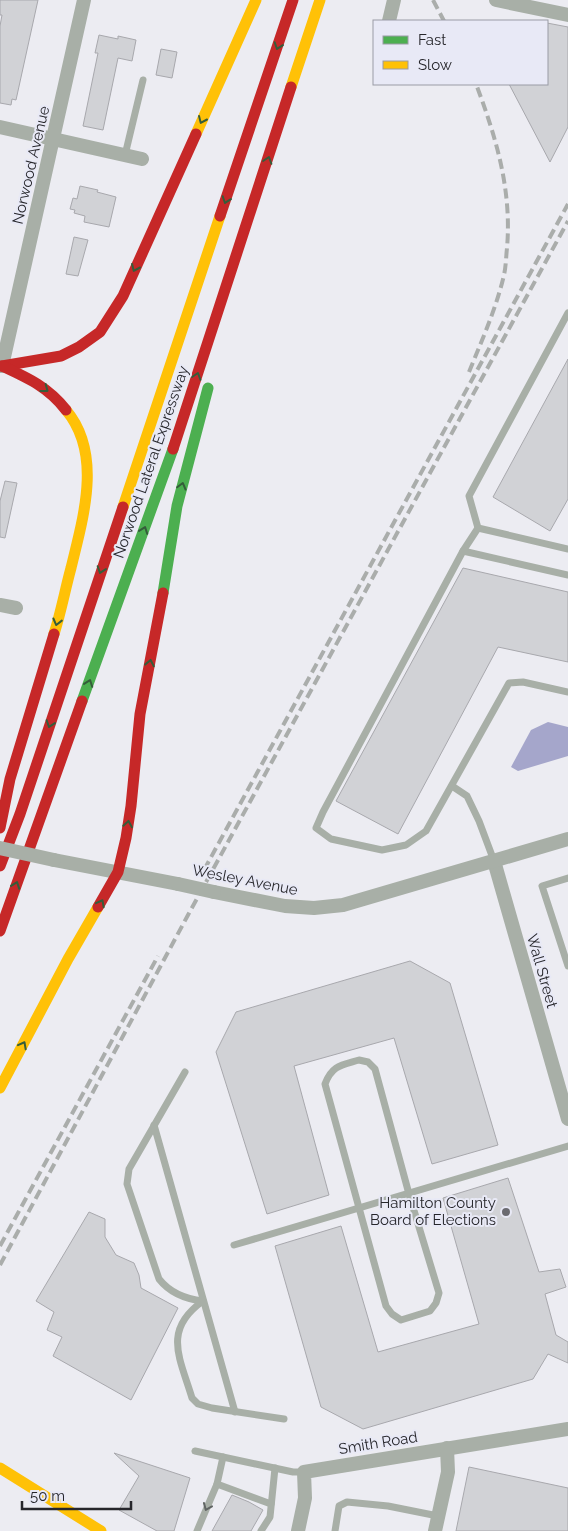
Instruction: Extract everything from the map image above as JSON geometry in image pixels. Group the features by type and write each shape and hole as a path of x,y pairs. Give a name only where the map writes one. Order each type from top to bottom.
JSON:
{"main road":[{"path":"1,366 61,356 79,347 100,332 123,296 256,0"},
{"name":"Norwood Lateral Expressway","path":"0,866 20,814 293,0"},
{"name":"Norwood Lateral Expressway","path":"0,931 177,436 320,0"},
{"path":"218,347 253,206"},
{"path":"0,828 10,778 55,631 82,522 87,464 82,439 73,418 58,400 39,384 1,366"},
{"path":"0,1088 68,959 118,872 131,806 140,714 177,506 211,376"},
{"path":"0,1468 100,1531"}],"street":[{"name":"Norwood Avenue","path":"1,366 84,0"},
{"path":"389,20 394,0"},
{"path":"496,0 568,16"},
{"path":"0,127 142,159"},
{"path":"0,604 16,608"},
{"name":"Wesley Avenue","path":"0,848 285,906 314,908 343,904 568,839"},
{"name":"Wall Street","path":"494,861 568,1119"},
{"name":"Smith Road","path":"304,1472 568,1429"},
{"path":"435,1531 448,1472 447,1448"},
{"path":"298,1531 306,1498 304,1472"}],"lane":[{"path":"125,155 143,80"},
{"path":"568,313 469,496 478,528 463,551 316,828 331,839 382,850 406,846 426,831 509,683 523,682 568,692"},
{"path":"478,528 568,549"},
{"path":"463,551 568,575"},
{"path":"452,786 467,796 494,861"},
{"path":"568,878 542,886 568,966"},
{"path":"359,1060 368,1062 375,1069 409,1194 439,1293 436,1303 430,1311 401,1320 392,1314 386,1306 325,1084 329,1075 336,1067 359,1060"},
{"path":"185,1072 129,1169 127,1184 159,1279 169,1290 190,1300 203,1301"},
{"path":"154,1125 235,1412"},
{"path":"234,1245 568,1146"},
{"path":"203,1301 192,1309 177,1335 177,1348 192,1398 198,1404 212,1408 284,1419"},
{"name":"Smith Road","path":"195,1451 293,1472 304,1472"},
{"path":"197,1531 217,1484 223,1457"},
{"path":"261,1531 270,1517 275,1468"},
{"path":"217,1484 270,1504"},
{"path":"335,1531 340,1506 347,1502 388,1506 438,1516"}],"water":[{"path":"548,722 568,727 568,756 518,771 511,767 531,730"}],"building":[{"path":"0,0 38,0 16,100 12,99 11,105 0,103 0,26 2,15 0,15"},
{"path":"548,23 568,27 568,127 550,162 510,85 548,85"},
{"path":"99,35 118,39 118,36 136,40 132,61 118,58 103,130 83,126 98,53 95,53"},
{"path":"161,49 177,52 172,78 156,75"},
{"path":"80,186 116,197 109,227 84,222 85,216 74,213 75,210 70,209 73,198 77,199"},
{"path":"74,237 88,240 78,276 66,274"},
{"path":"568,359 568,499 550,531 493,497"},
{"path":"5,481 17,483 5,538 0,537 0,501"},
{"path":"463,568 568,592 568,662 498,647 398,834 336,801"},
{"path":"410,961 450,983 498,1145 432,1164 394,1038 294,1066 329,1195 267,1214 216,1052 236,1012"},
{"path":"508,1178 539,1272 560,1269 566,1287 545,1294 556,1335 568,1342 568,1363 548,1354 533,1379 363,1429 321,1407 275,1246 341,1226 378,1352 479,1324 443,1198"},
{"path":"89,1212 105,1219 105,1237 116,1255 134,1263 139,1275 141,1288 178,1308 131,1400 53,1356 62,1337 47,1330 54,1312 36,1301"},
{"path":"114,1453 190,1478 174,1531 157,1531 119,1510 139,1476"},
{"path":"469,1467 568,1488 568,1531 456,1531"},
{"path":"232,1495 263,1510 251,1531 212,1531"}],"railway":[{"path":"433,0 443,20"},
{"path":"469,372 501,288 505,268 508,226 505,185 501,164 476,85"},
{"path":"204,870 568,204"},
{"path":"0,1265 188,915 568,221"},
{"path":"0,1246 158,956"}],"traffic: fast":[{"path":"163,593 177,506 208,388"},
{"path":"82,701 173,449"}],"traffic: slow":[{"path":"196,134 256,0"},
{"path":"291,87 320,0"},
{"path":"123,507 220,216"},
{"path":"54,634 80,528 87,487 87,466 84,446 77,427 66,410"},
{"path":"0,1088 68,959 98,907"},
{"path":"0,1468 101,1531"}],"traffic: jam":[{"path":"220,216 293,0"},
{"path":"173,449 291,87"},
{"path":"2,366 61,356 79,347 100,332 123,296 196,134"},
{"path":"2,366 45,389 66,410"},
{"path":"0,866 20,814 123,507"},
{"path":"98,907 118,872 126,838 140,714 163,593"},
{"path":"0,828 10,779 54,634"},
{"path":"0,931 82,701"}],"place":[{"name":"Hamilton County Board of Elections","path":"506,1212"}]}
